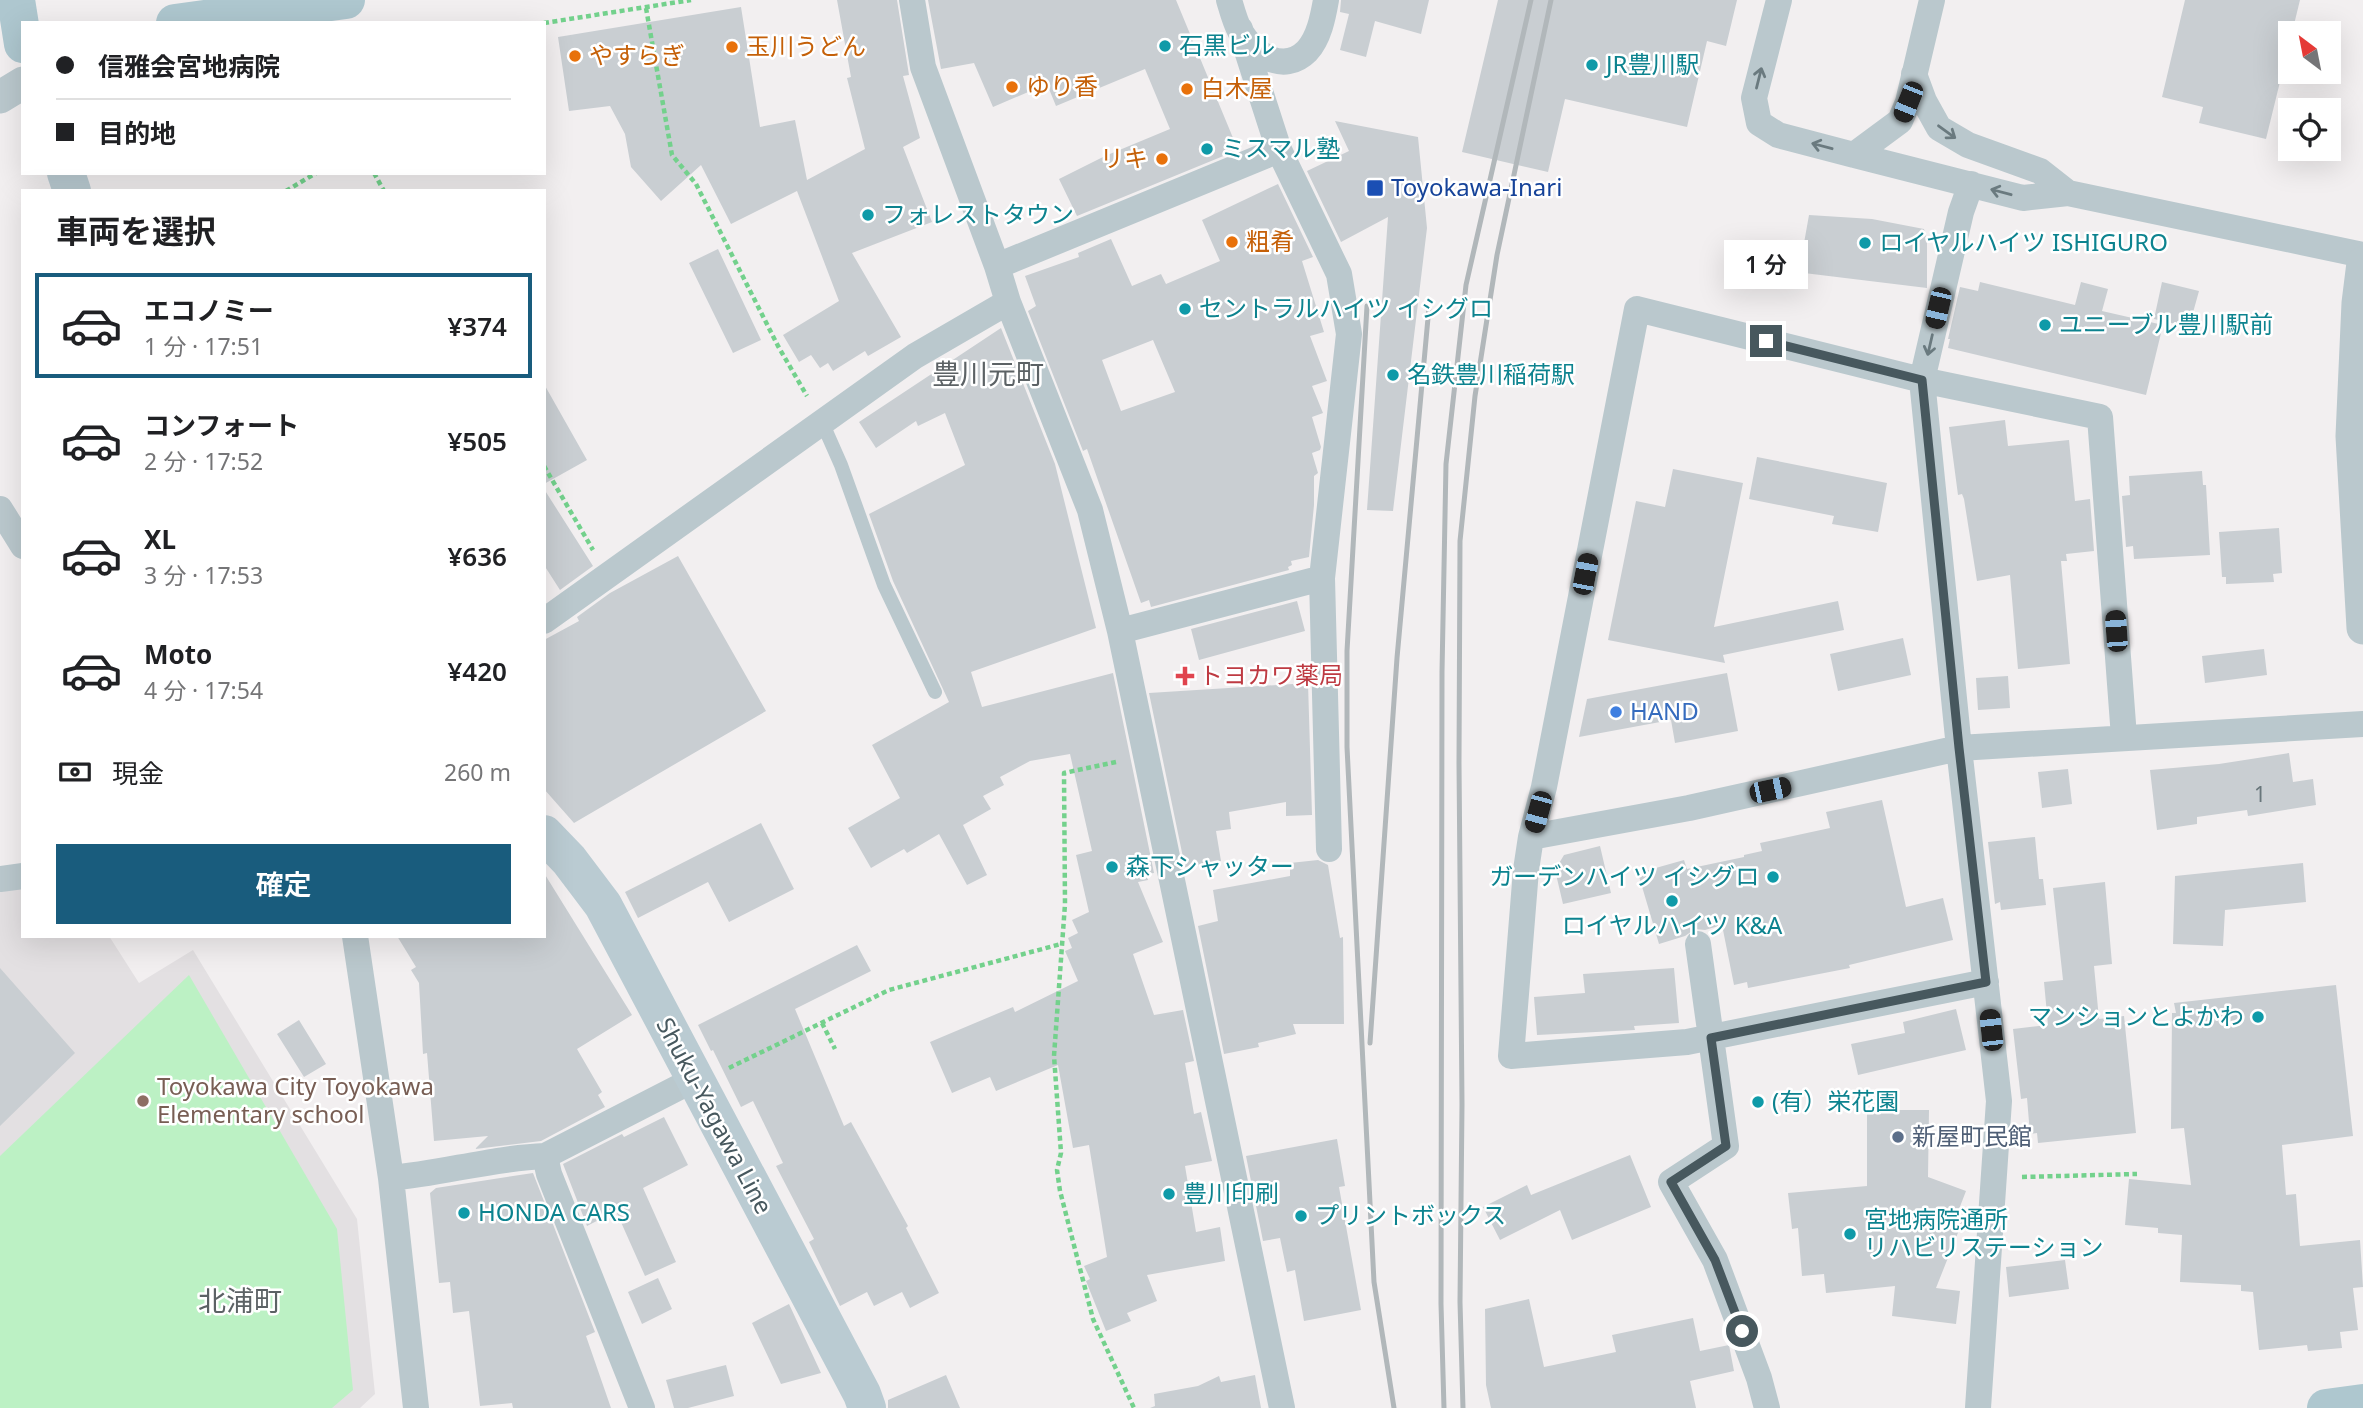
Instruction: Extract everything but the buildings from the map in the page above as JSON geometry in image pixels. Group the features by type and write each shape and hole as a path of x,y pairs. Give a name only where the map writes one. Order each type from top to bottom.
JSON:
{"main road":[{"path":"16,0 21,31"},
{"path":"190,21 346,0"},
{"name":"Shuku-Yagawa Line","path":"546,836 569,860 603,905 867,1408"},
{"path":"2326,1408 2363,1403"}],"street":[{"path":"912,0 923,66 1008,302 1090,510 1120,631 1282,1408"},
{"path":"1228,0 1279,150 1339,274 1349,334 1322,578 1329,849"},
{"path":"1240,29 1253,47 1265,57 1277,62 1293,60 1307,50 1316,36 1326,0"},
{"path":"1779,0 1754,99 1759,123 1778,135 2023,198 2068,193 2363,255"},
{"path":"1854,155 1900,121 1933,0"},
{"path":"1260,90 1267,71 1277,62"},
{"path":"1914,74 1924,101 1939,128 1968,145 2040,171 2068,193"},
{"path":"0,97 21,84"},
{"path":"997,266 1279,150"},
{"path":"1971,184 1961,212 1922,380 1959,748 1999,1101 1978,1408"},
{"path":"2363,263 2358,303 2352,436 2363,628"},
{"path":"546,620 915,356 1008,302"},
{"path":"1986,982 1687,1042 1511,1056 1531,837 1544,787 1637,309 1922,380 2100,416 2124,737"},
{"path":"0,509 21,543"},
{"path":"1120,631 1322,578"},
{"path":"1531,837 1689,808 1959,748 2363,724"},
{"path":"0,879 21,876"},
{"path":"355,938 391,1178 416,1408"},
{"path":"1698,944 1726,1146 1671,1182 1715,1260 1759,1378 1767,1408"},
{"path":"391,1178 545,1156 695,1079"},
{"path":"545,1156 549,1174 642,1408"}],"lane":[{"path":"821,422 841,465 884,586 935,692"}],"path":[{"path":"546,23 691,0"},
{"path":"646,8 672,155 696,184 778,346 821,422"},
{"path":"289,189 313,175"},
{"path":"546,469 608,575"},
{"path":"1134,1408 1093,1319 1060,1191 1057,1170 1061,1153 1054,1056 1065,904 1065,773 1146,756"},
{"path":"695,1079 721,1072 889,990 1061,944"},
{"path":"822,1023 835,1049"},
{"path":"1993,1178 2137,1174"}],"shaded area":[{"name":"Toyokawa City Toyokawa Elementary school","path":"21,887 21,938 110,938 139,983 193,950 357,1219 375,1394 360,1408 0,1408 0,889"}],"green space":[{"name":"Toyokawa City Toyokawa Elementary school","path":"189,975 337,1229 353,1390 332,1408 0,1408 0,1156"}],"railway":[{"path":"1444,1408 1441,1304 1442,672 1446,464 1466,285 1531,0"},
{"path":"1463,1408 1460,1302 1460,541 1475,396 1497,255 1551,0"},
{"path":"1367,306 1347,651 1347,747 1374,1282 1394,1408"},
{"path":"1370,1043 1397,658 1429,307"}],"place":[{"name":"石黒ビル","path":"1165,46"},
{"name":"玉川うどん","path":"732,47"},
{"name":"やすらぎ","path":"575,56"},
{"name":"JR豊川駅","path":"1592,65"},
{"name":"ゆり香","path":"1012,87"},
{"name":"白木屋","path":"1187,89"},
{"name":"ミスマル塾","path":"1207,149"},
{"name":"リキ","path":"1162,159"},
{"name":"Toyokawa-Inari","path":"1375,188"},
{"name":"フォレストタウン","path":"868,215"},
{"name":"粗肴","path":"1232,242"},
{"name":"ロイヤルハイツ ISHIGURO","path":"1865,243"},
{"name":"セントラルハイツ イシグロ","path":"1185,309"},
{"name":"ユニーブル豊川駅前","path":"2045,325"},
{"name":"名鉄豊川稲荷駅","path":"1393,375"},
{"name":"トヨカワ薬局","path":"1185,676"},
{"name":"HAND","path":"1616,712"},
{"name":"森下シャッター","path":"1112,867"},
{"name":"ガーデンハイツ イシグロ","path":"1773,877"},
{"name":"ロイヤルハイツ K&A","path":"1672,901"},
{"name":"マンションとよかわ","path":"2258,1017"},
{"name":"Toyokawa City Toyokawa Elementary school","path":"143,1101"},
{"name":"(有）栄花園","path":"1758,1102"},
{"name":"新屋町民館","path":"1898,1137"},
{"name":"豊川印刷","path":"1169,1194"},
{"name":"HONDA CARS","path":"464,1213"},
{"name":"プリントボックス","path":"1301,1216"},
{"name":"宮地病院通所 リハビリステーション","path":"1850,1234"}],"district":[{"name":"豊川元町","path":"988,374"},
{"name":"北浦町","path":"240,1301"}],"route":[{"path":"1742,1331 1715,1260 1671,1182 1726,1146 1711,1038 1986,982 1959,748 1922,380 1766,341"}]}
